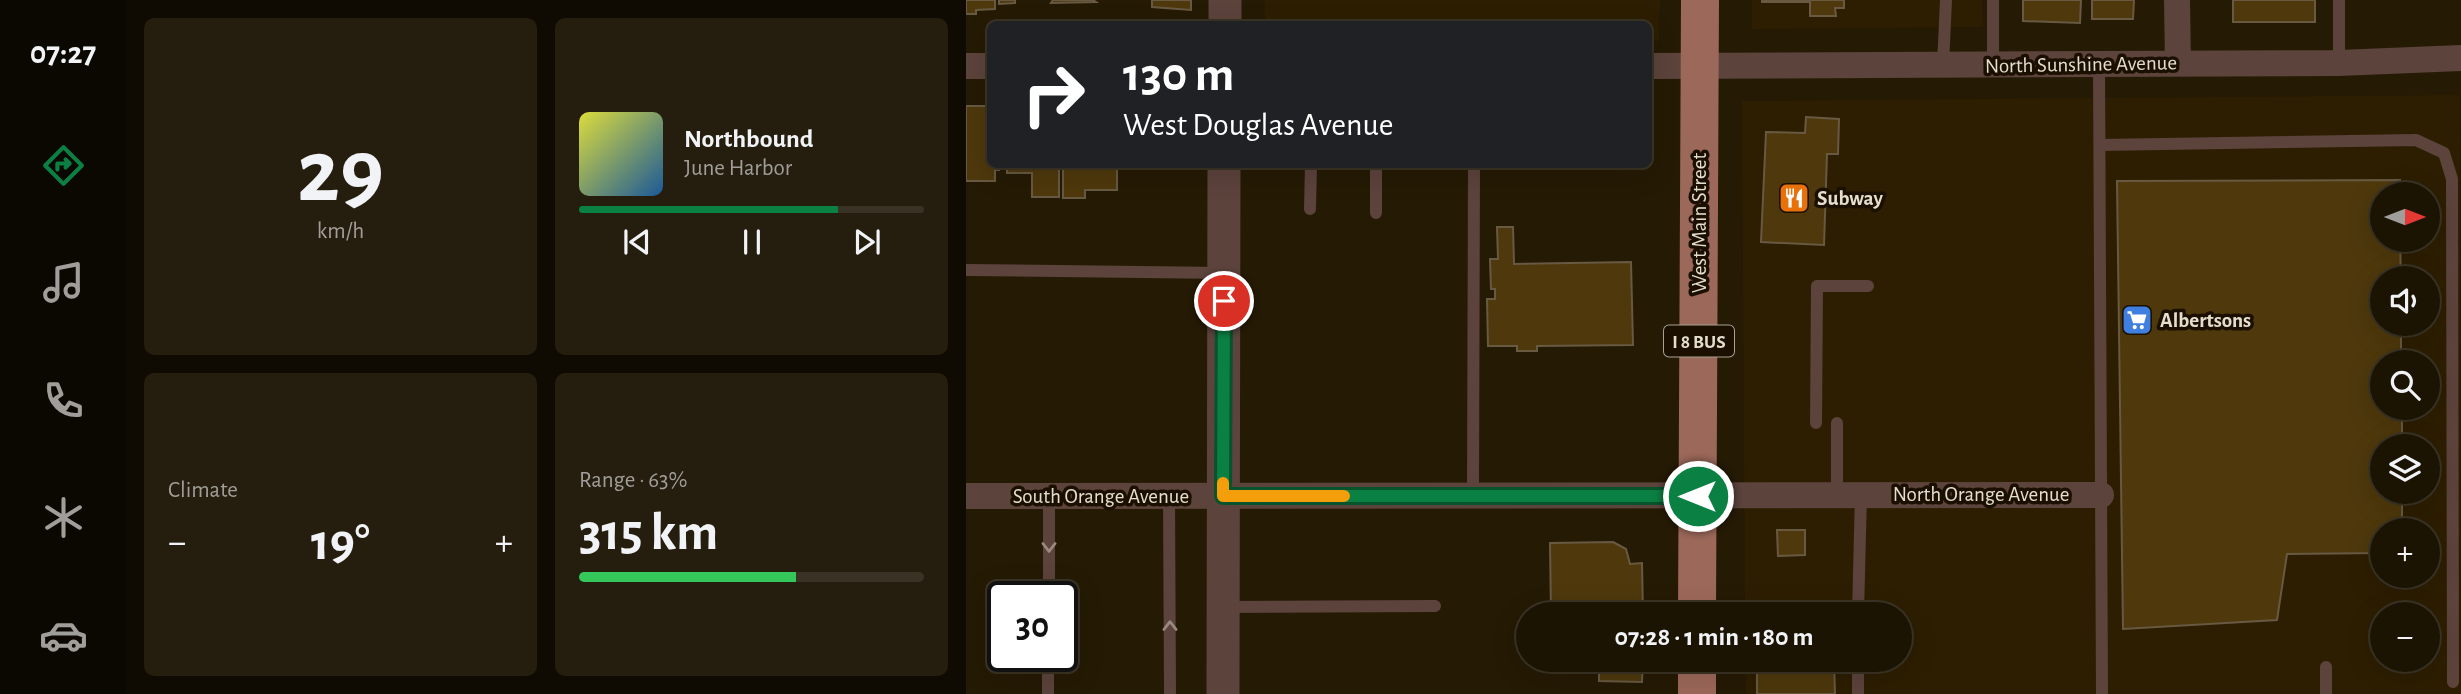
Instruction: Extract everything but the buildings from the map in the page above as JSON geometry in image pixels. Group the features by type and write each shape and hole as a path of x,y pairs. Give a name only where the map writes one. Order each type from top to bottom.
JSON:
{"main road":[{"name":"West Main Street","path":"1697,602 1700,0"},
{"path":"1697,672 1697,694"}],"street":[{"path":"1224,21 1225,0"},
{"path":"2177,0 2178,63"},
{"name":"North Sunshine Avenue","path":"1652,66 2339,63 2461,58"},
{"path":"966,66 987,66"},
{"path":"1223,694 1224,168"},
{"name":"North Orange Avenue","path":"1698,496 2101,495"},
{"name":"South Orange Avenue","path":"966,496 1698,496"}],"lane":[{"path":"1943,66 1946,0"},
{"path":"1993,0 1993,66"},
{"path":"2339,0 2339,63"},
{"path":"2099,64 2102,694"},
{"path":"2100,145 2416,140 2444,152 2452,179 2457,497 2453,682"},
{"path":"1310,209 1311,168"},
{"path":"1376,168 1376,213"},
{"path":"1473,496 1474,168"},
{"path":"966,270 1224,273"},
{"path":"1816,423 1817,286 1868,286"},
{"path":"1837,423 1849,496 1857,602"},
{"path":"1049,496 1049,581"},
{"path":"1169,496 1170,694"},
{"path":"1223,607 1435,606"},
{"path":"2326,667 2326,694"},
{"path":"1048,672 1048,694"},
{"path":"1858,672 1858,694"}],"shaded area":[{"path":"1265,0 1660,0 1659,41 1652,41 1652,21 1265,21"},
{"path":"1752,0 1982,0 1983,27 1752,29"},
{"path":"2460,95 2461,694 1746,694 1746,672 1912,672 1912,602 1745,602 1742,101"}],"slow traffic":[{"path":"1223,483 1223,496 1344,496"}],"place":[{"name":"Subway","path":"1794,198"},
{"name":"Albertsons","path":"2137,320"}],"route":[{"path":"1224,301 1223,496 1698,496"}]}
